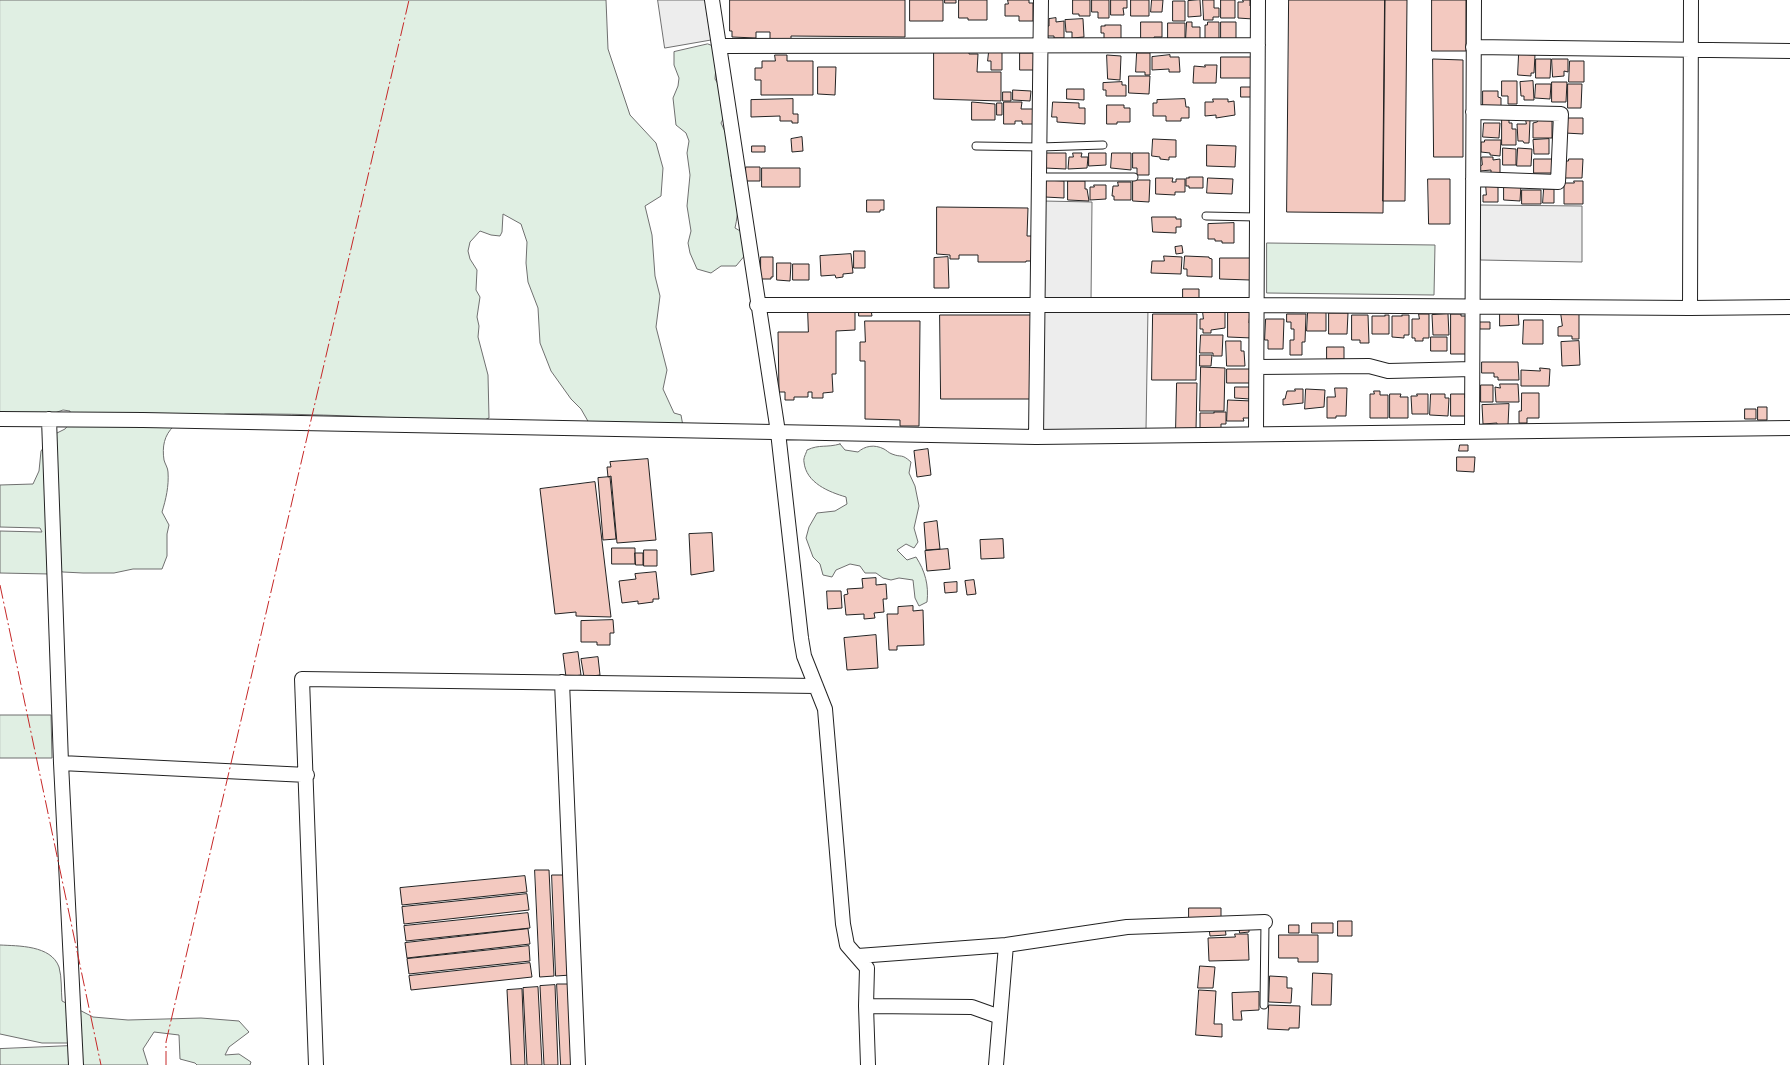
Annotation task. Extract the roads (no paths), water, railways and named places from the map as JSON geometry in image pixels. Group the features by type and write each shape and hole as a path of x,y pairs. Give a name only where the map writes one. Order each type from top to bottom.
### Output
{"street":[{"path":"712,0 778,432 801,638 804,656 825,709 843,924 847,944 867,968 866,1006 868,1065"},
{"path":"1036,437 1042,47 1041,0"},
{"path":"1256,434 1258,0"},
{"path":"1472,431 1474,0"},
{"path":"1690,308 1691,0"},
{"path":"719,46 1042,47 1258,45"},
{"path":"1473,47 1690,51 1790,51"},
{"path":"1473,112 1561,114 1558,182 1473,179"},
{"path":"758,305 1790,307"},
{"path":"1257,367 1369,366 1388,371 1472,369"},
{"path":"0,419 1036,437 1790,428"},
{"path":"50,419 61,763 76,1065"},
{"path":"316,1065 307,775 302,679 816,686"},
{"path":"562,682 578,1065"},
{"path":"61,763 307,775"},
{"path":"858,956 1006,945 1127,927 1265,922"},
{"path":"996,1065 1006,945"},
{"path":"866,1006 972,1007 1000,1017"}],"lane":[{"path":"976,146 1040,147 1103,145"},
{"path":"1040,177 1134,177"},
{"path":"1206,216 1257,217"},
{"path":"1264,1005 1265,922"}]}
